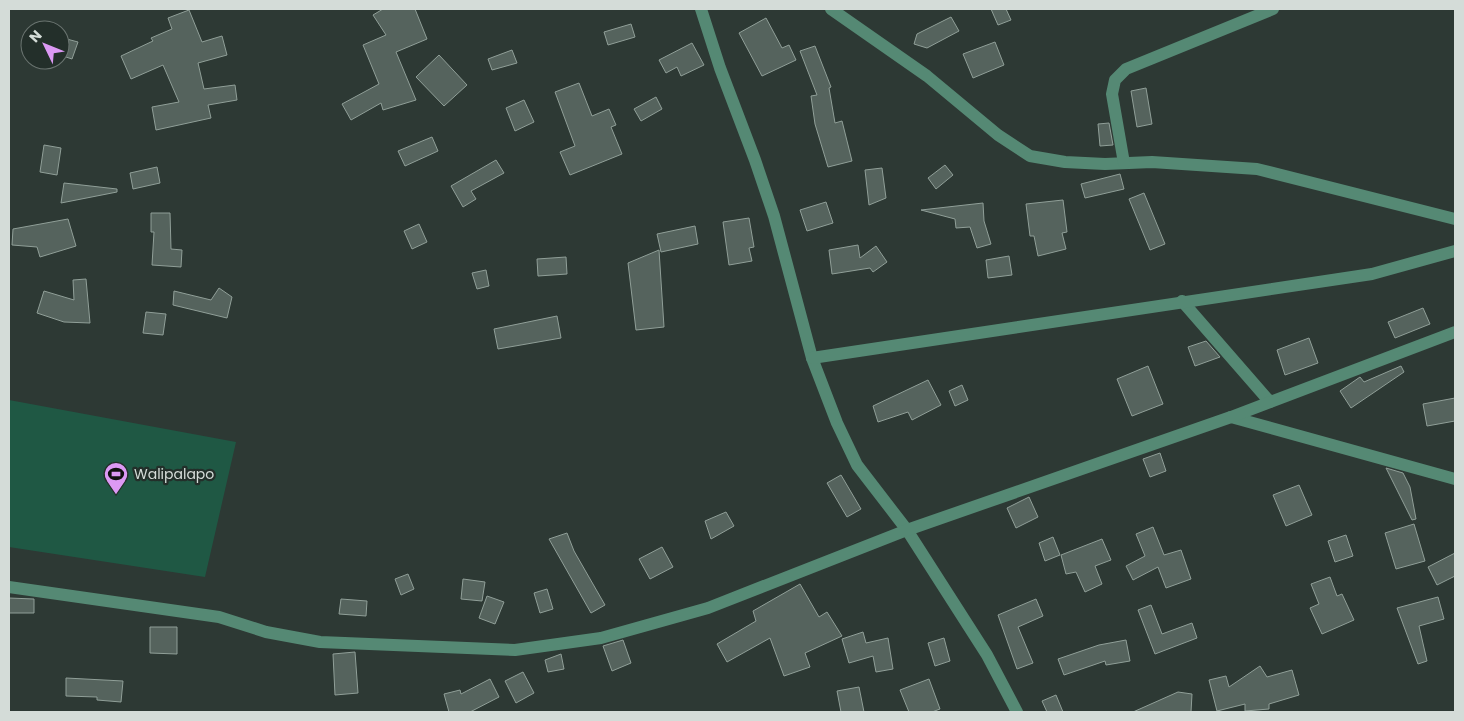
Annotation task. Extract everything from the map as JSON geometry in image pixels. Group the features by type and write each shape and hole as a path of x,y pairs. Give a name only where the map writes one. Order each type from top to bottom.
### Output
{"street":[{"path":"701,9 720,68 756,160 774,216 812,358 837,423 856,465 907,530 987,655 1017,712"},
{"path":"831,9 927,76 998,135 1030,156 1065,162 1152,162 1257,169 1455,219"},
{"path":"1124,163 1112,94 1116,80 1126,69 1273,9"},
{"path":"812,358 1182,300 1372,274 1455,251"},
{"path":"1182,300 1270,402"},
{"path":"9,587 218,617 266,632 320,642 515,650 601,638 708,608 907,530 1231,417 1455,332"},
{"path":"1231,417 1455,478"}],"green space":[{"name":"Walipalapo","path":"9,400 236,442 205,577 9,547"}],"building":[{"path":"383,9 415,9 427,39 396,52 416,100 383,110 381,103 351,120 342,104 379,84 363,45 386,35 373,15"},
{"path":"991,9 1006,9 1011,20 998,25"},
{"path":"189,10 202,42 222,36 227,55 198,63 204,89 235,85 237,100 208,105 211,118 156,130 152,107 179,102 163,65 131,79 121,56 153,41 151,38 172,29 168,18"},
{"path":"951,17 959,31 927,48 914,44 917,34"},
{"path":"766,18 782,48 789,45 796,60 762,76 739,33"},
{"path":"631,24 635,37 608,45 604,32"},
{"path":"70,40 78,42 72,59 70,58"},
{"path":"995,42 1004,65 973,78 963,54"},
{"path":"692,43 704,65 681,76 677,67 666,73 659,60"},
{"path":"815,46 831,87 829,88 835,123 842,121 852,161 828,167 815,124 811,96 817,95 800,51"},
{"path":"512,50 517,63 492,70 488,59"},
{"path":"439,55 467,85 444,106 416,77"},
{"path":"579,83 592,116 609,109 616,125 611,127 622,154 570,175 560,152 575,146 555,92"},
{"path":"1146,88 1152,124 1137,127 1131,91"},
{"path":"656,97 662,109 641,121 634,109"},
{"path":"524,100 534,122 515,131 506,108"},
{"path":"1109,123 1113,145 1100,146 1098,124"},
{"path":"432,137 438,151 405,166 398,151"},
{"path":"44,145 61,148 57,175 40,172"},
{"path":"496,160 504,173 471,191 476,199 463,207 451,186"},
{"path":"945,165 953,175 936,189 928,178"},
{"path":"157,167 160,183 133,189 130,173"},
{"path":"882,168 886,198 869,205 865,170"},
{"path":"1120,174 1124,189 1085,198 1081,184"},
{"path":"64,183 117,189 117,192 61,203"},
{"path":"1144,193 1165,244 1150,250 1129,199"},
{"path":"1063,200 1067,232 1062,233 1066,249 1038,256 1034,236 1030,236 1026,204"},
{"path":"826,202 833,223 807,231 800,210"},
{"path":"983,203 984,221 991,244 977,248 970,227 956,228 955,219 921,210"},
{"path":"151,213 170,213 171,249 182,250 181,267 152,265 154,232 151,232"},
{"path":"749,218 754,247 749,248 752,261 729,265 723,222"},
{"path":"68,219 76,246 40,257 37,247 12,245 13,229"},
{"path":"419,224 427,242 412,249 404,231"},
{"path":"695,226 698,244 661,252 657,234"},
{"path":"858,245 860,258 876,246 887,262 873,272 870,268 832,274 829,250"},
{"path":"659,250 664,327 636,330 628,263"},
{"path":"1009,256 1012,275 988,278 986,260"},
{"path":"566,257 567,274 538,276 537,259"},
{"path":"486,270 489,286 477,289 472,273"},
{"path":"86,279 90,323 64,322 37,313 44,291 74,300 73,280"},
{"path":"219,288 232,297 227,318 173,305 174,291 211,300"},
{"path":"1423,308 1430,324 1395,338 1388,322"},
{"path":"146,312 166,314 163,335 143,333"},
{"path":"557,316 561,338 498,349 494,329"},
{"path":"1309,338 1318,363 1285,375 1277,350"},
{"path":"1206,341 1220,357 1195,366 1188,347"},
{"path":"1148,366 1163,404 1132,416 1117,379"},
{"path":"1401,366 1404,372 1351,408 1340,391 1360,377 1364,382"},
{"path":"928,380 941,405 912,420 908,412 878,422 873,406"},
{"path":"962,385 968,400 955,406 949,391"},
{"path":"1455,398 1455,421 1427,426 1423,404"},
{"path":"1160,453 1166,471 1150,477 1143,459"},
{"path":"1386,468 1403,473 1410,487 1416,519 1412,520"},
{"path":"841,475 861,509 847,517 827,483"},
{"path":"1299,485 1312,515 1286,526 1273,495"},
{"path":"1029,497 1038,517 1016,528 1007,508"},
{"path":"726,512 734,526 711,539 705,521"},
{"path":"1414,524 1425,561 1396,569 1385,533"},
{"path":"1153,527 1164,555 1181,550 1191,579 1166,588 1158,567 1133,580 1126,566 1145,556 1136,534"},
{"path":"567,533 574,551 605,605 591,613 549,539"},
{"path":"1346,535 1353,556 1335,562 1328,541"},
{"path":"1053,537 1060,555 1045,561 1039,543"},
{"path":"1102,539 1111,560 1095,566 1102,584 1085,592 1076,572 1066,574 1061,555"},
{"path":"662,547 673,567 650,579 639,559"},
{"path":"1455,553 1455,576 1437,585 1428,567"},
{"path":"408,574 414,589 401,595 395,579"},
{"path":"1330,577 1337,596 1342,594 1354,620 1322,634 1310,608 1319,604 1311,584"},
{"path":"463,579 485,582 482,601 461,599"},
{"path":"800,584 819,617 827,612 842,636 805,653 810,667 784,676 770,638 727,662 717,644 756,621 753,611"},
{"path":"547,589 553,609 540,613 534,593"},
{"path":"487,596 504,602 495,624 479,618"},
{"path":"1438,597 1444,619 1419,626 1427,661 1418,664 1397,608"},
{"path":"9,598 34,599 34,613 9,613"},
{"path":"341,599 367,601 366,616 339,614"},
{"path":"1036,599 1043,616 1018,627 1033,663 1017,669 998,615"},
{"path":"1151,605 1162,634 1192,623 1197,638 1155,654 1138,610"},
{"path":"150,627 177,627 177,654 150,653"},
{"path":"863,632 866,643 888,638 893,669 876,672 873,656 849,663 842,639"},
{"path":"944,638 950,661 935,666 928,643"},
{"path":"623,640 631,663 612,671 603,646"},
{"path":"1126,640 1130,661 1106,665 1105,661 1064,675 1058,659 1099,645"},
{"path":"355,652 358,693 335,695 333,654"},
{"path":"561,654 564,669 548,672 545,660"},
{"path":"1260,666 1267,677 1292,670 1299,695 1269,704 1269,709 1245,711 1245,704 1217,711 1209,680 1226,676 1229,687"},
{"path":"523,672 534,693 516,703 505,681"},
{"path":"66,678 123,681 121,702 97,700 97,697 66,696"},
{"path":"490,679 499,697 470,712 449,712 444,694 460,690 461,694"},
{"path":"929,679 940,709 932,712 909,712 900,690"},
{"path":"859,687 864,712 841,712 837,691"},
{"path":"1178,692 1192,694 1191,712 1133,712"},
{"path":"1056,695 1063,712 1047,712 1042,701"}],"place":[{"name":"Walipalapo","path":"116,495"}]}
